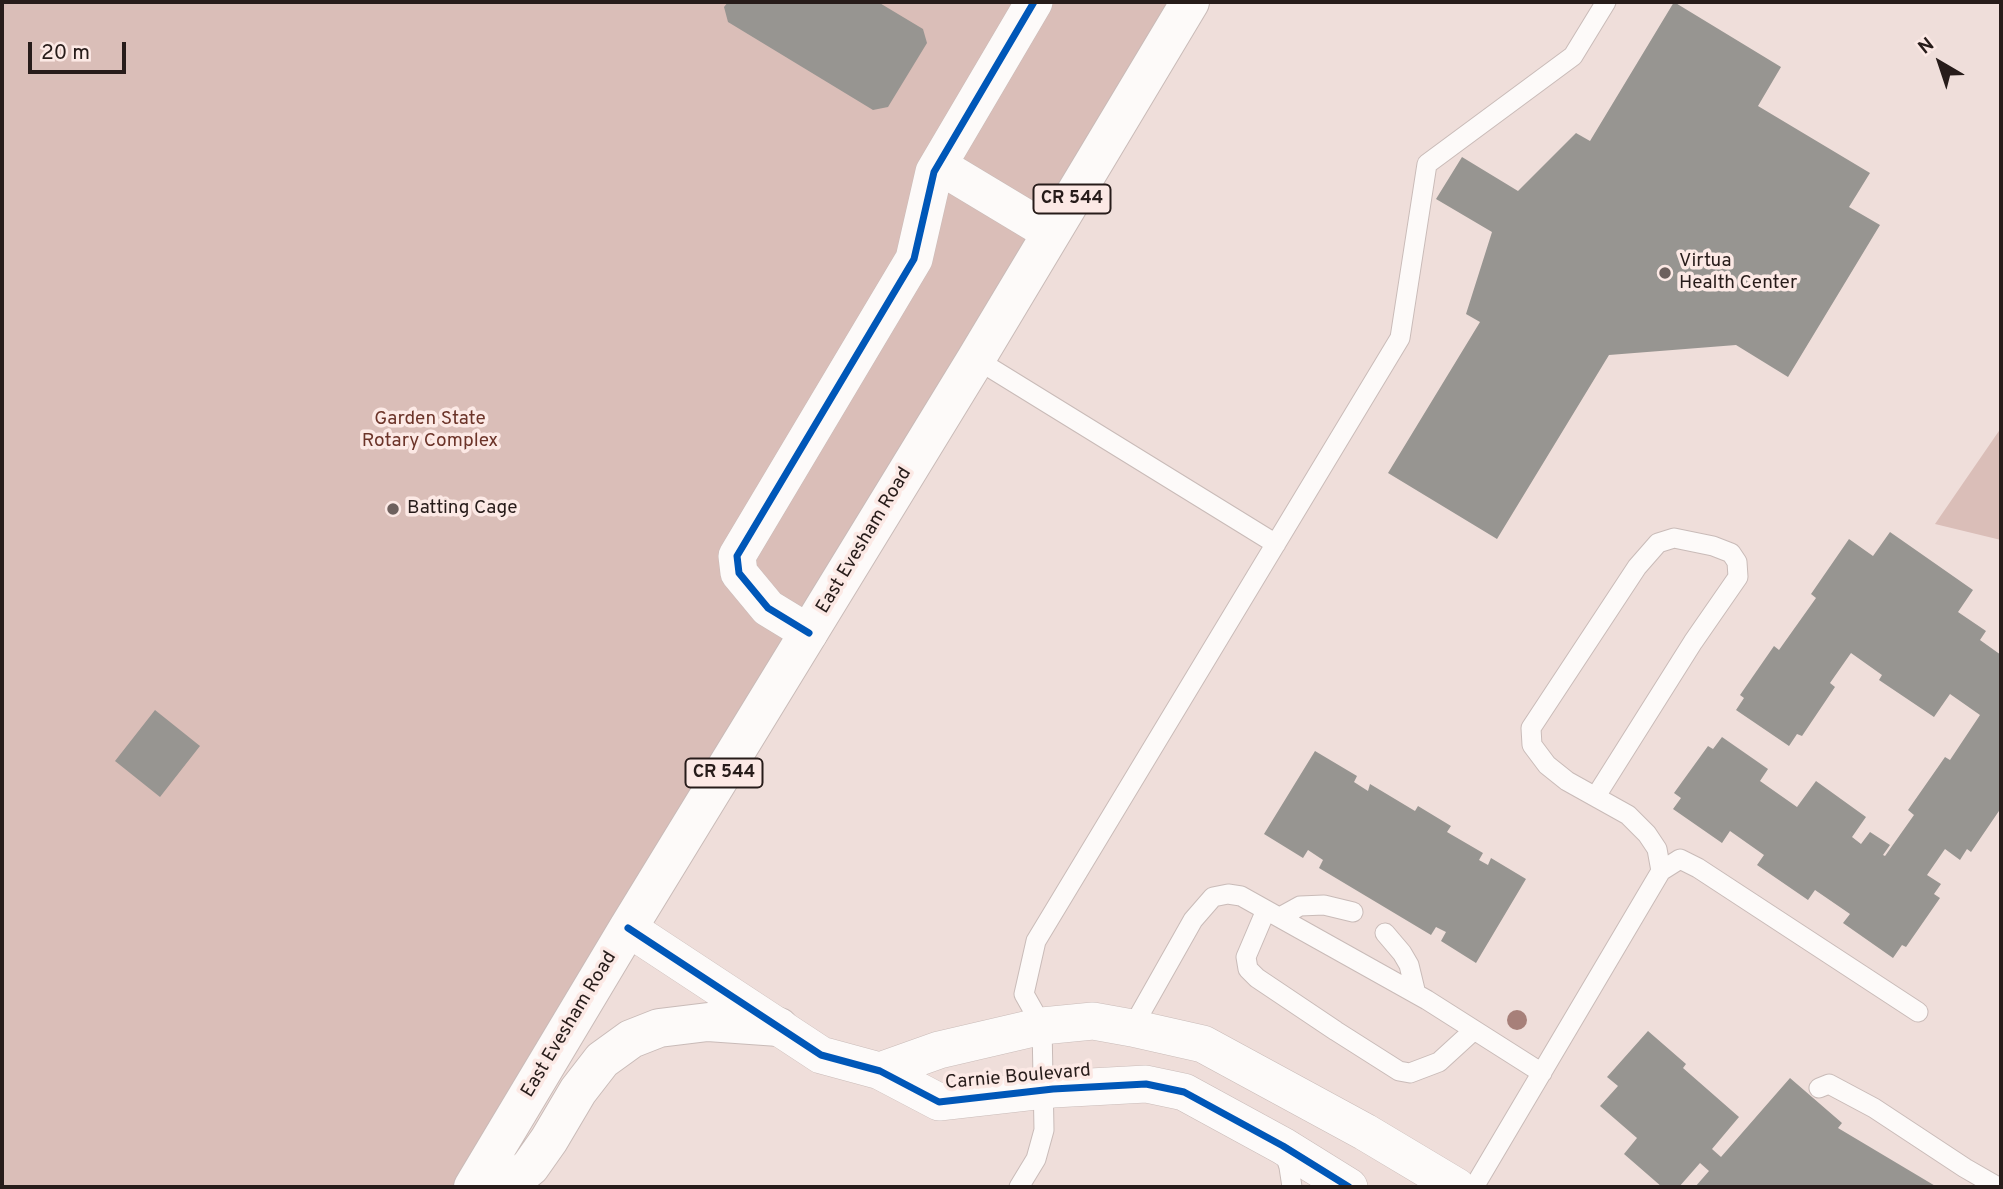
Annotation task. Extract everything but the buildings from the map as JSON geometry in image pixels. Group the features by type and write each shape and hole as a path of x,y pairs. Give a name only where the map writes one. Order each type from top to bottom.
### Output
{"main road":[{"name":"East Evesham Road","path":"473,1187 1190,2"},
{"path":"505,1187 530,1167 601,1060 631,1039 659,1028 708,1022 779,1027"}],"street":[{"path":"809,632 768,608 739,573 737,556 914,259 934,172 1034,2"},
{"path":"938,165 1051,233"},
{"name":"Carnie Boulevard","path":"628,929 821,1055 880,1071 939,1102 1043,1090 1146,1084 1184,1092 1283,1146 1349,1187"},
{"name":"Carnie Boulevard","path":"880,1071 939,1051 1042,1026 1093,1021 1132,1028 1203,1044 1365,1132 1457,1187"}],"lane":[{"path":"1019,1187 1036,1159 1044,1130 1042,1026 1024,994 1036,941 1400,338 1427,164 1573,55 1606,2"},
{"path":"976,359 1276,544"},
{"path":"1596,796 1693,642 1738,577 1737,562 1731,554 1713,546 1674,538 1658,543 1637,567 1531,728 1532,746 1547,765 1567,781 1628,815 1647,834 1657,849 1661,871"},
{"path":"1474,1187 1661,871 1680,859 1698,868 1918,1012"},
{"path":"1132,1028 1193,920 1213,897 1228,894 1241,896 1416,994 1542,1073"},
{"path":"1353,912 1324,905 1300,906 1273,914 1246,957 1248,969 1257,978 1398,1071 1410,1073 1438,1062 1474,1030"},
{"path":"1385,933 1409,965 1416,994"},
{"path":"1819,1088 1829,1084 1874,1108 1998,1187"},
{"path":"1283,1146 1292,1187"}],"green space":[{"name":"Garden State Rotary Complex","path":"2,2 1190,2 473,1187 2,1187"},
{"path":"2001,428 2001,540 1935,524"}],"cycle path":[{"path":"809,633 768,608 739,573 737,556 914,259 934,172 1034,2"},
{"path":"628,928 821,1055 880,1071 939,1102 1053,1089 1146,1084 1184,1092 1283,1146 1349,1187"}],"place":[{"name":"Virtua Health Center","path":"1665,273"},
{"name":"Batting Cage","path":"393,509"}]}
